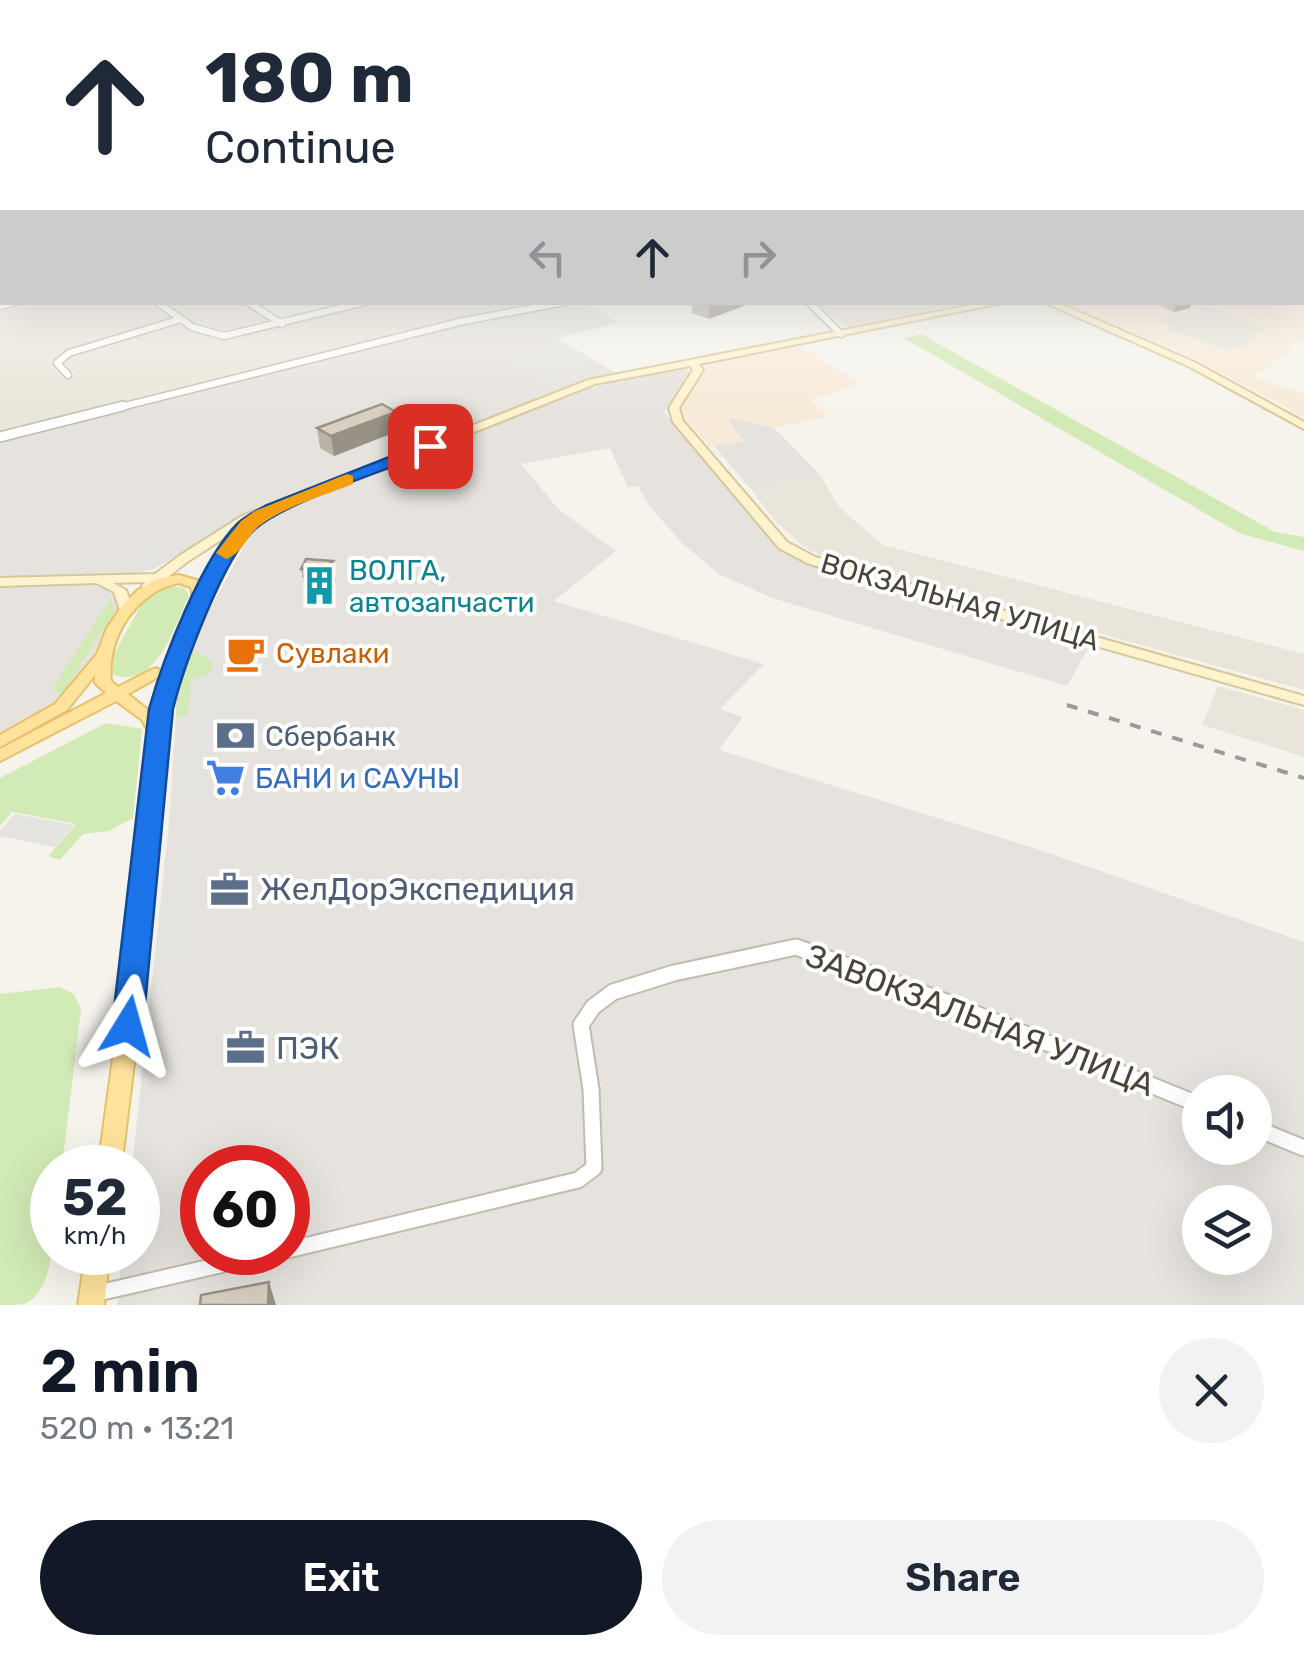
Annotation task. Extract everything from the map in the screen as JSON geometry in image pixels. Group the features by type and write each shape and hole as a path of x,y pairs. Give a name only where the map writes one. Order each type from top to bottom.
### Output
{"main road":[{"path":"0,742 61,708 103,654 127,610 153,582 232,526 592,382 988,305"},
{"path":"1053,305 1191,364 1304,426"},
{"name":"ВОКЗАЛЬНАЯ УЛИЦА","path":"693,362 698,370 674,408 678,422 768,530 795,553 840,570 1304,701"},
{"path":"112,1145 142,919 157,733 172,665 234,540 272,510"},
{"path":"120,579 160,570 183,559"},
{"path":"0,582 183,579 198,584 201,606"},
{"path":"86,580 120,590 127,610"},
{"path":"0,756 156,673 182,646"},
{"path":"103,654 100,672 104,684 142,708 157,733"},
{"path":"100,672 122,681 156,673"},
{"path":"90,710 118,704 142,708"},
{"path":"92,1300 95,1275"}],"street":[{"path":"162,305 192,327 224,336 354,305"},
{"path":"253,305 282,324"},
{"path":"0,437 69,423 459,322 548,305"},
{"path":"811,305 841,334"},
{"path":"68,375 58,363 80,349 181,318"},
{"name":"ЗАВОКЗАЛЬНАЯ УЛИЦА","path":"310,1245 578,1180 594,1168 591,1088 581,1024 593,1006 613,992 674,972 796,947 949,1003 1182,1098"},
{"path":"1272,1135 1304,1148"},
{"path":"92,1300 188,1275"}],"shaded area":[{"path":"15,305 151,305 187,329 223,338 365,305 545,305 0,435 0,309"},
{"path":"165,305 247,305 276,323 224,334 195,325"},
{"path":"566,305 588,305 619,323 556,338 617,373 562,389 242,517 154,569 123,576 0,579 0,440 468,322"},
{"path":"815,305 958,305 846,327"},
{"path":"1067,305 1200,305 1200,312 1155,319 1170,326 1166,329 1226,351 1249,345 1253,335 1267,328 1206,305 1304,305 1304,341 1288,345 1292,351 1252,377 1304,394 1304,417 1193,358"},
{"path":"1206,305 1269,328 1250,345 1226,351 1165,328 1168,326 1155,320 1200,311 1197,306"},
{"path":"550,342 571,347 592,359 582,367 587,370 549,383 491,353"},
{"path":"798,345 861,384 811,400 828,416 774,428 729,419 744,442 709,447 678,407 707,365 714,360"},
{"path":"680,367 691,372 664,412 784,550 1091,643 1067,686 772,598 719,574 682,543 647,503 638,486 628,487 610,448 521,464 559,510 616,551 554,601 764,664 720,709 743,717 719,750 1037,849 1304,942 1304,1305 117,1305 120,1275 160,1275 160,1145 134,1145 169,823 179,665 255,527 270,515 569,393"},
{"path":"728,418 774,428 821,476 747,485 714,446 743,442"},
{"path":"821,476 839,507 883,545 1304,654 1304,690 823,557 803,546 774,520 748,485"},
{"path":"203,528 207,531 178,543 181,548 156,563 130,569 120,561"},
{"path":"84,583 115,592 121,612 64,699 0,737 0,586"},
{"path":"232,675 229,727 213,730 209,802 181,806 192,680"},
{"path":"1218,686 1304,710 1304,757 1202,725"},
{"path":"15,814 74,825 55,847 0,836 0,830"},
{"path":"197,836 192,960 166,965 173,839"}],"green space":[{"path":"921,334 1275,532 1304,537 1304,551 1239,533 904,338"},
{"path":"169,586 185,588 189,596 162,653 141,673 127,677 111,674 109,663 146,596"},
{"path":"111,598 114,612 63,693 55,691 53,688"},
{"path":"196,651 212,662 212,669 191,680 188,715 176,718 178,674 187,654"},
{"path":"106,723 142,729 133,818 109,831 83,834 60,860 48,856 76,824 8,811 11,813 0,826 0,778"},
{"path":"60,987 74,994 81,1009 65,1145 30,1145 30,1275 47,1275 36,1295 24,1304 0,1305 0,994"}],"building":[{"path":"382,404 396,412 331,436 317,428"},
{"path":"306,559 333,561 315,578 304,576 309,570 301,569"},
{"path":"269,1282 268,1305 200,1305 201,1295"}],"railway":[{"path":"1067,705 1304,778"}],"slow traffic":[{"path":"226,553 248,525 262,515 347,480"}],"place":[{"name":"ВОЛГА, автозапчасти","path":"319,586"},
{"name":"Сувлаки","path":"246,653"},
{"name":"Сбербанк","path":"235,736"},
{"name":"БАНИ и САУНЫ","path":"225,778"},
{"name":"ЖелДорЭкспедиция","path":"230,889"},
{"name":"ПЭК","path":"246,1048"}],"route":[{"path":"128,1026 161,709 172,665 229,547 262,515 430,446"}]}
